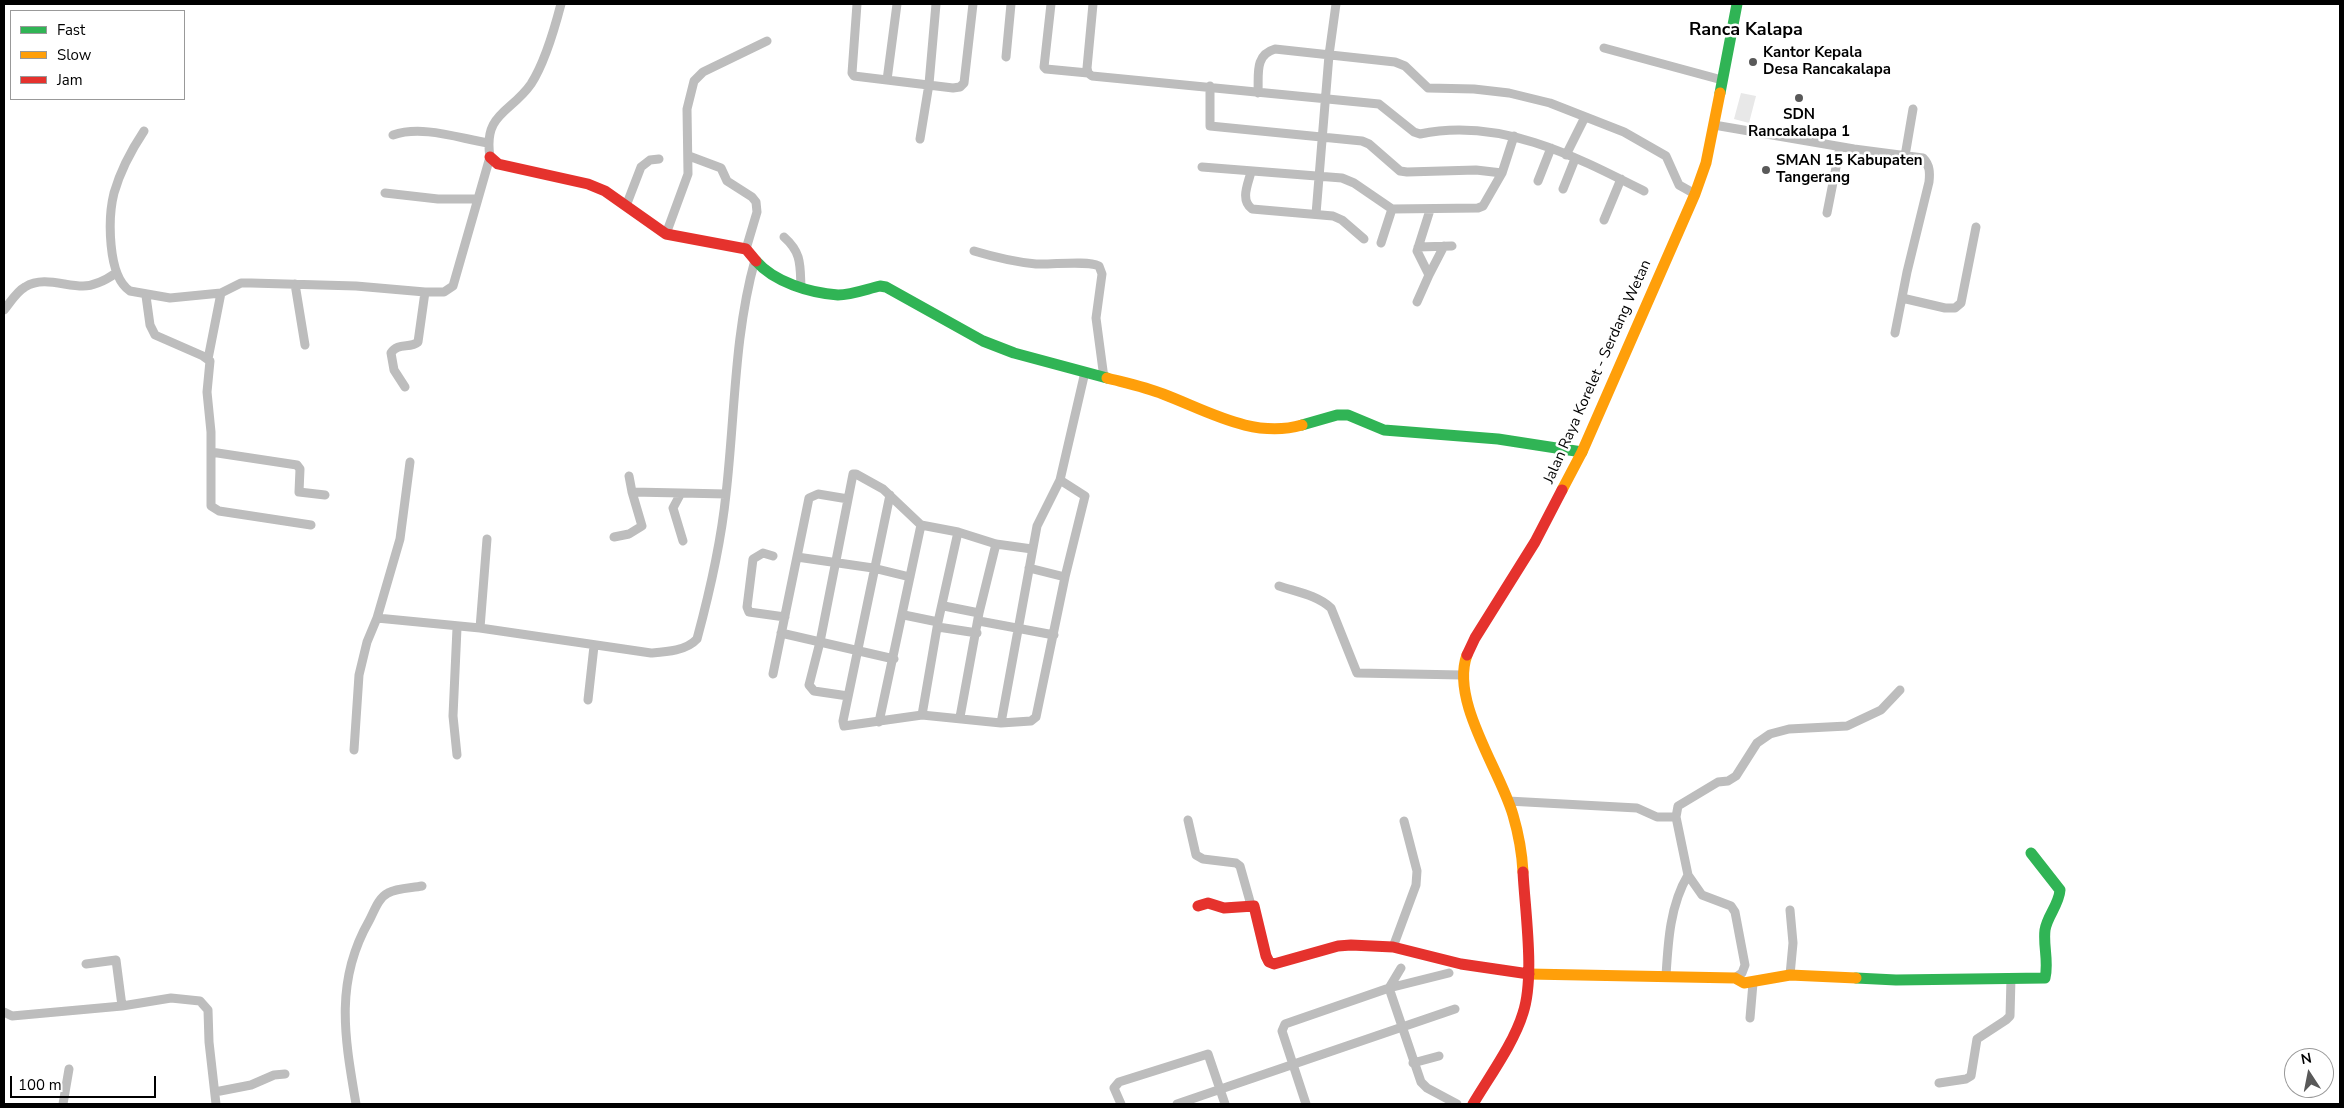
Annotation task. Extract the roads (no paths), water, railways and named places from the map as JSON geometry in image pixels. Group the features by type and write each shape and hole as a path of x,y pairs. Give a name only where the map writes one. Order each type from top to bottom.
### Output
{"street":[{"path":"144,131 115,192 112,205 112,246 116,273 124,288 146,296 170,298 221,293 241,283 356,286 444,292 453,286 490,157 488,143 498,115 530,85 561,4"},
{"path":"857,4 852,73 858,78 953,88 960,87 964,83 973,4"},
{"path":"888,80 897,4"},
{"path":"920,139 929,84 936,4"},
{"path":"1006,57 1011,4"},
{"path":"1051,4 1044,67 1046,69 1088,73 1092,76 1210,86 1379,104 1414,132 1420,134 1474,129 1514,136 1551,148 1644,191"},
{"path":"1088,73 1093,4"},
{"path":"1316,214 1328,55 1336,4"},
{"name":"Jalan Raya Korelet - Serdang Wetan","path":"1473,1104 1522,1018 1528,974 1523,864 1518,832 1508,801 1466,701 1462,675 1474,638 1535,542 1582,452 1694,194 1706,163 1737,4"},
{"path":"666,234 688,174 687,109 694,80 703,72 767,40"},
{"path":"1604,48 1722,80"},
{"path":"1258,92 1259,60 1265,53 1275,49 1395,62 1406,66 1428,88 1474,89 1509,93 1550,103 1624,132 1662,153 1670,161 1679,185 1694,194"},
{"path":"1210,86 1210,126 1362,141 1369,144 1400,171 1476,170 1502,173"},
{"path":"1905,156 1913,109"},
{"path":"1563,189 1571,157 1585,117"},
{"path":"1714,125 1923,158 1930,173 1895,333"},
{"path":"392,135 406,131 418,131 488,143"},
{"path":"1202,167 1348,179 1392,209 1473,209 1483,206 1502,173 1514,136"},
{"path":"1828,213 1840,146"},
{"path":"1538,181 1551,148"},
{"path":"689,156 721,168 727,181 752,197 756,202 757,212 746,249"},
{"path":"490,157 498,164 588,184 605,191 666,234 746,249 764,270 801,288 839,295 880,286 886,287 983,341 1014,353 1162,393 1232,423 1274,430 1292,428 1337,415 1348,415 1384,430 1498,439 1582,452"},
{"path":"626,206 641,168 650,160 659,159"},
{"path":"1251,172 1245,197 1246,202 1252,209 1316,214 1342,220 1364,239"},
{"path":"1604,220 1621,179"},
{"path":"385,194 438,199 478,200"},
{"path":"1381,243 1392,209"},
{"path":"1429,276 1418,254 1418,247 1430,210"},
{"path":"1902,298 1945,308 1955,308 1961,303 1976,227"},
{"path":"784,236 796,249 799,257 801,288"},
{"path":"1417,302 1429,276 1448,246 1418,247"},
{"path":"974,251 1019,262 1060,265 1085,263 1099,266 1102,274 1096,318 1104,378"},
{"path":"377,618 458,628 480,628 651,653 666,652 693,643 703,615 718,550 726,494 745,296 755,260"},
{"path":"4,310 20,291 31,285 47,282 87,286 104,281 116,273"},
{"path":"295,284 305,345"},
{"path":"405,387 394,370 392,352 397,347 414,345 418,342 425,292"},
{"path":"221,293 208,359 210,364 207,392 211,432 209,503 213,509 311,525"},
{"path":"146,296 150,325 155,335 208,359"},
{"path":"1001,723 1032,550 1041,517 1061,477 1081,384 1086,372"},
{"path":"211,452 297,465 300,469 299,492 325,495"},
{"path":"354,750 359,675 366,642 377,618 400,538 410,462"},
{"path":"848,696 814,691 809,687 820,642 852,477 856,474 890,495 921,525 958,532 996,544 1032,550"},
{"path":"614,537 629,534 642,526 629,476"},
{"path":"890,495 873,568 859,651 843,721 844,726 922,715 960,717 1001,723 1035,720 1065,577 1085,496 1061,477"},
{"path":"632,492 726,494"},
{"path":"681,493 673,508 683,541"},
{"path":"773,674 809,498 818,494 848,499"},
{"path":"880,722 904,615 921,525"},
{"path":"922,715 938,624 944,606 958,532"},
{"path":"480,628 487,539"},
{"path":"960,717 979,617 996,544"},
{"path":"773,556 763,553 752,559 747,607 749,612 785,616"},
{"path":"797,557 873,568 910,577"},
{"path":"1030,568 1065,577"},
{"path":"1279,586 1324,601 1331,608 1356,673 1462,675"},
{"path":"944,606 1018,628 1054,635"},
{"path":"904,615 977,633"},
{"path":"457,755 453,716 458,628"},
{"path":"781,633 894,658"},
{"path":"588,700 594,646"},
{"path":"1735,978 1742,973 1745,965 1735,912 1731,906 1702,896 1688,875 1676,817 1678,806 1683,801 1718,782 1728,781 1736,776 1763,738 1789,729 1848,726 1881,710 1900,690"},
{"path":"1508,801 1637,808 1657,817 1676,817"},
{"path":"1188,820 1196,855 1203,859 1236,863 1240,866 1251,904 1257,911 1266,956 1273,964 1344,945 1393,947 1461,964 1528,974 1735,978 1753,983 1790,975 1896,980 2045,978 2045,929 2060,898 2060,890 2031,852"},
{"path":"1393,947 1416,885 1417,871 1404,821"},
{"path":"1666,976 1668,933 1681,885 1688,875"},
{"path":"356,1104 344,1022 346,981 363,931 381,898 393,891 422,886"},
{"path":"1198,906 1208,903 1224,908 1251,904"},
{"path":"1790,910 1793,943 1790,975"},
{"path":"86,964 112,959 116,960 122,1006"},
{"path":"1401,968 1389,988 1413,1063 1423,1084 1456,1104"},
{"path":"1306,1104 1282,1030 1285,1024 1389,988 1449,973"},
{"path":"1939,1083 1966,1079 1971,1076 1977,1039 2010,1016 2011,978"},
{"path":"1750,1018 1753,983"},
{"path":"4,1012 12,1016 122,1006 171,998 200,1001 205,1004 208,1010 208,1042 216,1104"},
{"path":"1177,1104 1455,1009"},
{"path":"1120,1104 1114,1088 1119,1082 1206,1054 1210,1054 1225,1104"},
{"path":"1413,1063 1439,1056"},
{"path":"63,1104 68,1070"},
{"path":"214,1092 251,1085 274,1075 285,1074"}],"place":[{"name":"Kantor Kepala Desa Rancakalapa","path":"1753,62"},
{"name":"SDN Rancakalapa 1","path":"1799,98"},
{"name":"SMAN 15 Kabupaten Tangerang","path":"1766,170"}],"district":[{"name":"Ranca Kalapa","path":"1746,31"}]}
